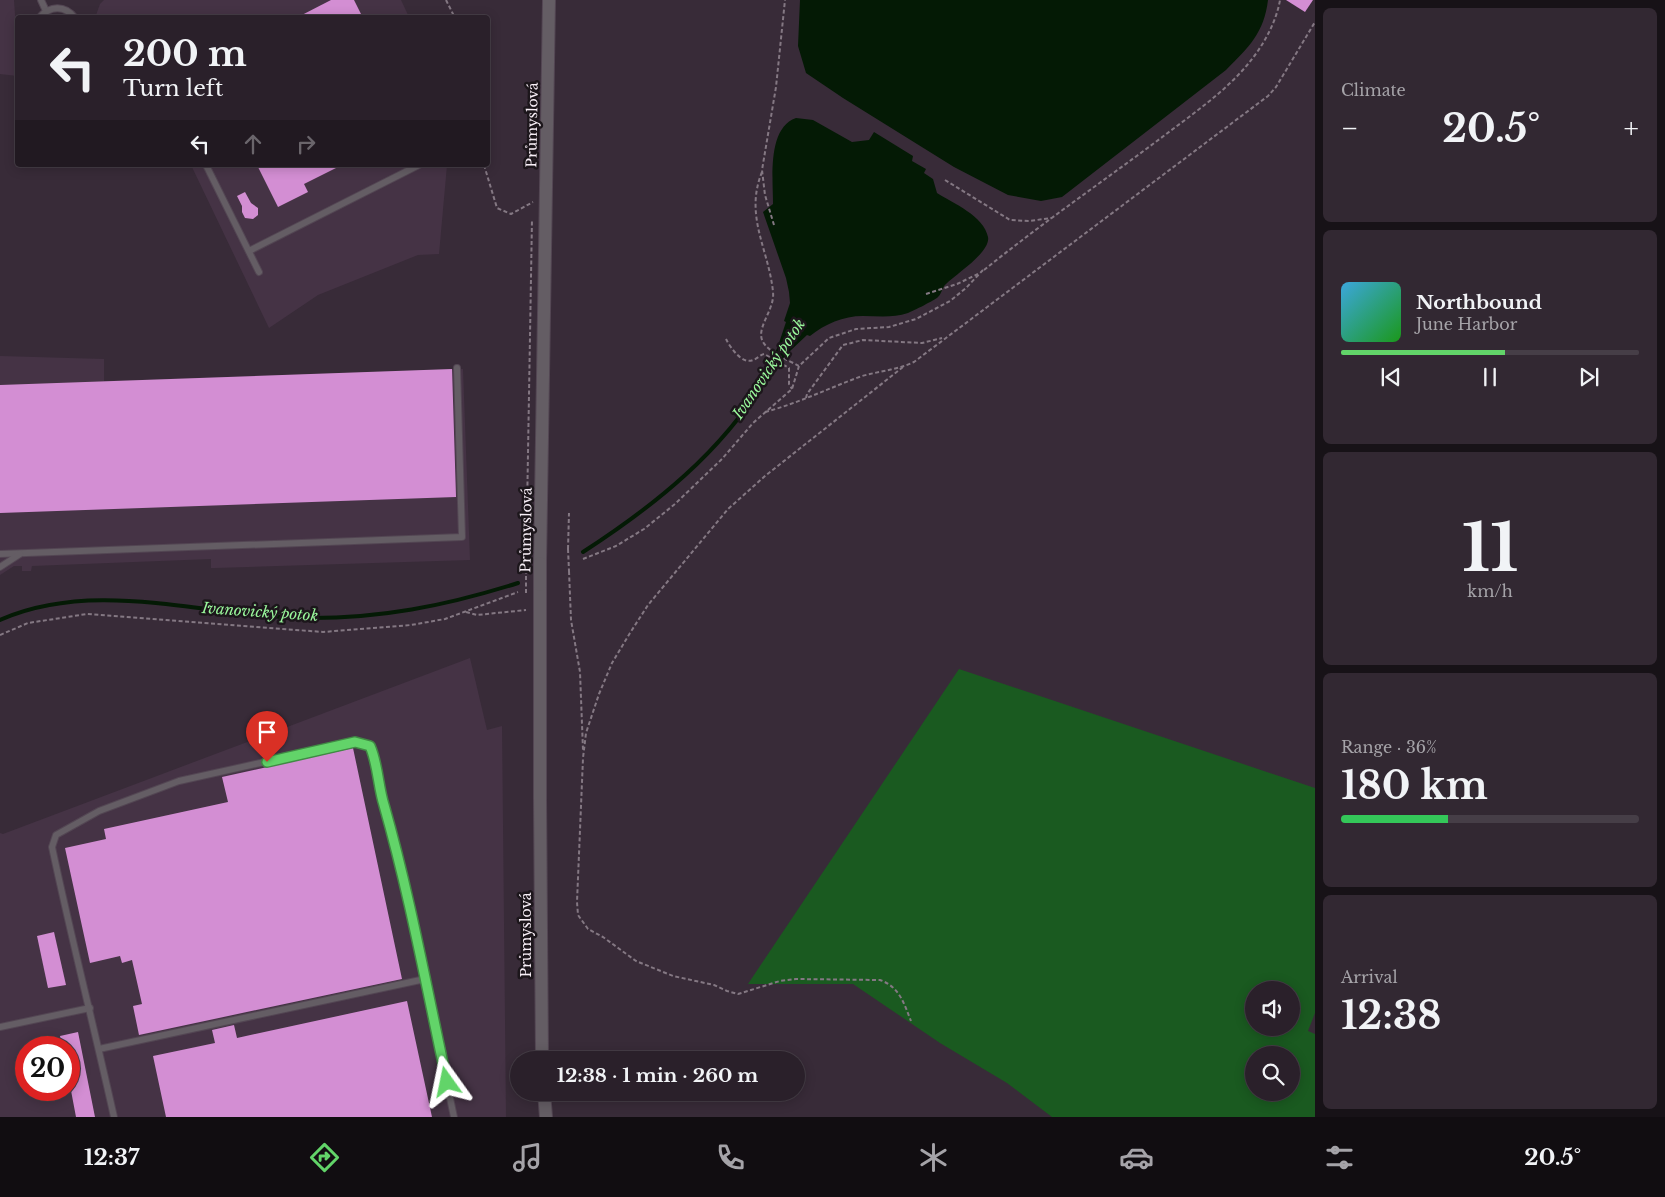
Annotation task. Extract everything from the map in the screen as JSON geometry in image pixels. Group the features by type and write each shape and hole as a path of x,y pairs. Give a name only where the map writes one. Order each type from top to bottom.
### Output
{"street":[{"name":"Průmyslová","path":"542,1051 540,562 549,0"},
{"path":"545,1101 546,1117"}],"lane":[{"path":"41,0 46,11"},
{"path":"42,15 56,7 63,8 72,15"},
{"path":"207,167 258,272"},
{"path":"249,251 417,167"},
{"path":"0,554 462,537 457,368"},
{"path":"0,567 21,553"},
{"path":"114,1117 90,1008 78,970 52,847 56,835 99,810 179,781 355,742 370,746 373,752 379,790 398,856 454,1117"},
{"path":"99,1049 424,978"},
{"path":"0,1027 90,1008"}],"path":[{"path":"446,0 454,15"},
{"path":"785,0 776,87 755,210 773,298 770,313 762,328 761,336 767,347 772,351 799,366"},
{"path":"582,559 616,546 644,529 676,504 722,460 753,422 792,389 799,366 824,342 837,334 856,329 904,324 931,312 966,288 983,270 1022,238 1054,217 1199,109 1249,63 1266,38 1277,14 1280,0"},
{"path":"583,758 591,715 612,663 630,633 660,591 728,509 765,476 903,367 929,351 1268,96 1276,87 1315,22"},
{"path":"485,167 497,208 511,214 537,199"},
{"path":"762,170 765,195 774,225"},
{"path":"945,180 1010,220 1029,221 1054,217"},
{"path":"926,294 957,284 983,270"},
{"path":"806,398 843,345 863,340 922,343 944,338"},
{"path":"726,339 734,352 749,360 752,361 764,354 770,355 785,364 789,368 789,384 792,389"},
{"path":"765,412 792,405 868,374 903,367"},
{"path":"569,513 570,620 580,672 583,758 578,915 588,929 603,937 636,961 652,968 738,994 780,981 796,979 880,980 889,983 903,999 911,1021"},
{"path":"526,570 526,592"},
{"path":"0,635 28,623 87,614 323,632 411,625 445,619 518,592"},
{"path":"466,612 477,614 526,610"}],"shaded area":[{"path":"0,0 14,0 15,76 0,74"},
{"path":"104,0 401,0 408,15 96,15 100,4"},
{"path":"192,167 447,167 439,254 418,255 318,295 269,328"},
{"path":"0,356 104,359 104,381 463,369 470,560 211,568 211,559 32,566 31,571 22,571 22,566 14,566 0,575"},
{"path":"470,658 487,730 502,726 506,1117 0,1117 0,833 3,834"}],"green space":[{"path":"959,669 1315,788 1315,1013 1308,1031 1315,1034 1315,1117 1052,1117 1007,1083 940,1043 853,984 748,984"}],"water":[{"path":"800,0 1268,0 1259,31 1242,54 1226,70 1062,197 1041,201 1008,195 954,167 806,73 798,46"},
{"path":"796,118 813,120 852,142 869,140 874,132 913,156 912,161 926,169 924,173 933,179 937,193 974,216 985,229 988,237 987,243 979,256 945,285 936,298 902,315 856,316 828,324 810,336 807,335 789,352 766,382 763,380 778,346 790,303 786,278 763,212 773,204 773,168 776,143 780,132"}],"building":[{"path":"331,0 354,0 362,15 302,15"},
{"path":"1286,0 1313,0 1305,12"},
{"path":"258,167 338,167 304,184 308,192 278,207"},
{"path":"245,192 251,203 258,208 258,215 253,219 245,218 237,196"},
{"path":"452,369 456,497 0,513 0,385"},
{"path":"353,748 402,979 139,1035 133,1006 142,1004 132,960 122,963 120,956 90,963 65,848 106,839 104,829 228,802 222,777"},
{"path":"54,932 66,985 48,988 37,936"},
{"path":"407,1001 432,1117 166,1117 153,1056 215,1043 212,1030 234,1025 237,1038"},
{"path":"78,1032 79,1036 60,1036"},
{"path":"80,1042 95,1117 76,1117 73,1101 80,1101"}],"waterway":[{"name":"Ivanovický potok","path":"583,552 635,516 685,476 729,430 766,378"},
{"name":"Ivanovický potok","path":"0,620 36,608 74,602 112,600 150,602 265,616 331,618 412,610 518,583"}],"route":[{"path":"267,762 355,742 370,746 373,752 379,790 398,856 447,1082"}]}
